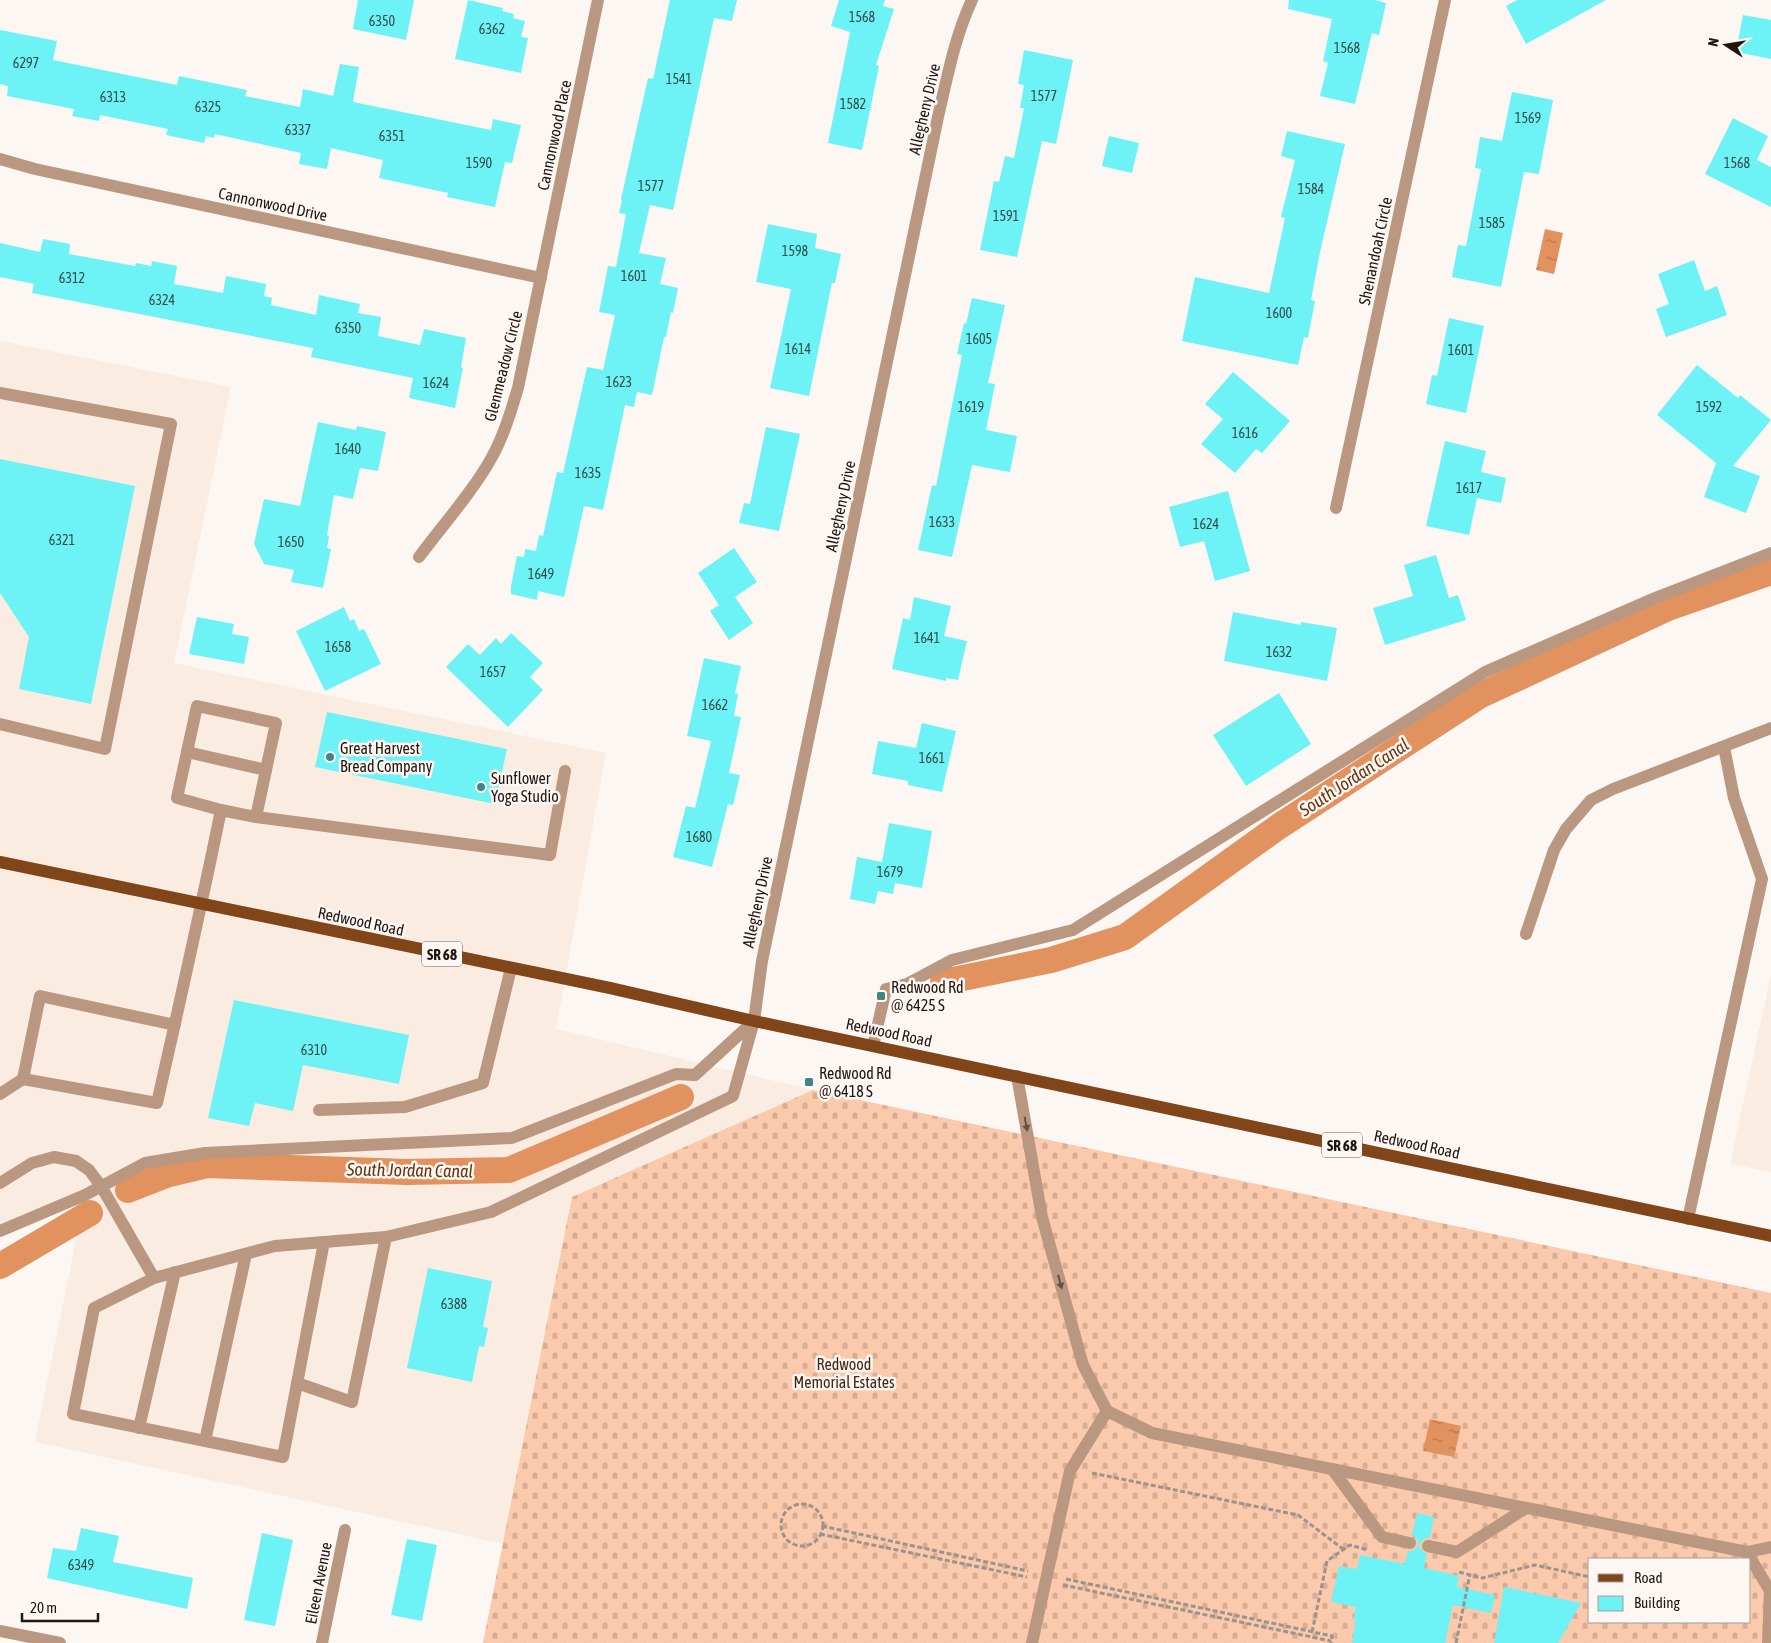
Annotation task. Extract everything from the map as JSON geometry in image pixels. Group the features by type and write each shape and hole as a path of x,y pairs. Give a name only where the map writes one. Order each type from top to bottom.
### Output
{"main road":[{"name":"Redwood Road","path":"0,862 610,988 754,1021 1771,1236"}],"street":[{"name":"Cannonwood Place","path":"541,278 598,0"},
{"name":"Allegheny Drive","path":"139,1428 73,1414 94,1308 154,1278 274,1246 386,1237 491,1212 733,1096 754,1021 762,961 936,126 951,63 972,0"},
{"name":"Shenandoah Circle","path":"1336,508 1445,0"},
{"name":"Cannonwood Drive","path":"0,159 35,169 541,278"},
{"name":"Glenmeadow Circle","path":"418,556 479,478 492,458 502,436 518,388 541,278"},
{"path":"0,393 171,424 105,748 0,724"},
{"path":"873,1046 886,988 907,984 952,960 1073,930 1485,672 1654,598 1771,553"},
{"path":"256,817 276,724 197,706 177,798 256,817 550,855 565,771"},
{"path":"1526,934 1554,850 1566,829 1591,800 1613,789 1771,728"},
{"path":"1688,1219 1762,879 1734,798 1724,746"},
{"path":"187,752 266,770"},
{"path":"0,1094 23,1079 157,1103 221,810"},
{"path":"319,1110 405,1107 483,1083 511,968"},
{"path":"23,1079 40,996 175,1025"},
{"path":"0,1231 85,1195 144,1163 205,1153 512,1138 676,1074 695,1075 754,1021"},
{"path":"1017,1076 1042,1217 1083,1365 1107,1411 1152,1433 1747,1552 1771,1546"},
{"path":"0,1183 32,1163 54,1157 76,1161 90,1170 101,1186 154,1278"},
{"path":"297,1383 352,1402 386,1237"},
{"path":"175,1272 139,1428 283,1457 324,1242"},
{"path":"205,1441 246,1254"},
{"path":"1032,1643 1071,1469 1107,1411"},
{"path":"1332,1469 1382,1537 1410,1543"},
{"path":"1428,1546 1457,1552 1526,1508"},
{"name":"Eileen Avenue","path":"322,1643 345,1530"},
{"path":"1747,1552 1751,1558"},
{"path":"1751,1559 1770,1591 1768,1643"},
{"path":"0,1631 60,1643"}],"path":[{"path":"1071,1469 1298,1515 1343,1548"},
{"path":"803,1504 817,1511 822,1521 822,1526 820,1534 813,1542 807,1545 794,1544 784,1536 781,1524 784,1513 793,1506 803,1504"},
{"path":"820,1534 1046,1578 1332,1636 1331,1642 1046,1578 822,1526"},
{"path":"1312,1632 1327,1561 1343,1548 1350,1545 1368,1550"},
{"path":"1452,1570 1482,1578 1535,1565 1588,1577"},
{"path":"1456,1643 1470,1574"}],"shaded area":[{"path":"0,341 231,387 174,663 606,753 556,1029 813,1090 572,1198 504,1544 35,1442 85,1195 0,1231"},
{"path":"1771,974 1771,1172 1730,1164"}],"green space":[{"name":"Redwood Memorial Estates","path":"813,1090 1771,1293 1771,1643 483,1643 572,1197"}],"water":[{"path":"1545,229 1563,233 1554,274 1536,270"},
{"path":"1430,1419 1461,1426 1454,1457 1423,1451"}],"building":[{"path":"358,0 414,0 406,40 353,29"},
{"path":"468,0 503,8 502,11 514,14 513,18 525,21 521,37 528,38 521,73 455,59"},
{"path":"670,0 737,0 732,21 714,18 673,210 650,205 639,253 666,258 660,284 678,288 673,313 671,312 666,337 664,337 652,395 637,392 634,407 625,405 603,510 584,506 564,597 538,591 537,600 511,594 517,556 524,557 525,549 536,551 539,535 543,536 557,472 563,473 587,367 603,370 615,315 599,312 608,266 616,267 626,214 619,213 621,199 648,78 653,79"},
{"path":"839,0 885,0 883,6 894,9 876,65 879,66 862,150 828,143 850,32 831,26"},
{"path":"1289,0 1375,0 1386,3 1379,35 1372,33 1355,104 1320,96 1328,63 1323,61 1332,19 1288,9"},
{"path":"1517,0 1606,0 1526,44 1506,6"},
{"path":"1743,15 1771,20 1771,59 1736,52"},
{"path":"0,30 57,41 53,60 177,85 179,76 247,90 245,96 300,107 303,89 333,96 340,64 359,67 353,102 491,130 493,119 521,125 512,163 505,162 495,207 447,197 448,193 379,178 383,160 331,148 327,169 299,164 301,153 215,134 214,138 206,136 204,143 166,135 168,129 100,115 99,121 72,116 74,109 7,96 8,86 0,84"},
{"path":"1024,50 1073,60 1056,144 1042,141 1017,257 980,250 994,181 999,182 1005,156 1014,158 1024,108 1020,108 1024,85 1018,84"},
{"path":"1512,92 1553,100 1539,174 1524,172 1501,287 1452,277 1458,245 1466,246 1481,169 1475,168 1480,137 1502,141"},
{"path":"1733,118 1768,136 1757,160 1771,167 1771,207 1705,174"},
{"path":"1287,131 1345,144 1320,252 1311,300 1315,301 1308,338 1304,337 1298,365 1182,341 1195,277 1269,293 1285,218 1281,217 1295,160 1281,156"},
{"path":"1109,136 1139,143 1132,173 1102,166"},
{"path":"768,224 817,234 815,248 841,254 835,283 832,283 809,396 770,388 791,289 756,282"},
{"path":"43,239 70,244 69,254 135,266 136,263 151,266 152,261 177,266 174,284 223,293 226,276 266,284 264,296 272,298 271,305 316,315 319,295 360,304 358,313 381,317 378,336 420,345 424,329 466,338 461,367 463,368 455,408 409,398 413,378 311,357 313,348 32,293 34,284 0,277 0,243 40,252"},
{"path":"1694,260 1705,291 1717,286 1727,315 1666,337 1656,309 1669,304 1658,274"},
{"path":"972,298 1005,305 988,383 995,384 986,430 1017,436 1010,472 972,465 952,557 918,550 932,485 936,486 962,355 957,354"},
{"path":"1449,318 1484,326 1466,413 1426,404 1432,375 1437,376"},
{"path":"1697,365 1738,398 1740,395 1771,420 1733,466 1760,476 1746,513 1704,497 1716,463 1657,415"},
{"path":"1233,372 1290,421 1262,453 1256,449 1235,473 1201,444 1223,419 1205,404"},
{"path":"318,422 356,430 357,426 386,432 378,471 360,468 353,499 334,495 327,535 329,536 327,548 331,549 323,588 291,582 294,570 264,564 254,544 264,499 300,506"},
{"path":"766,427 800,434 779,531 739,523 744,503 750,504"},
{"path":"1445,441 1486,451 1481,472 1506,478 1501,503 1477,498 1469,535 1426,526"},
{"path":"0,459 135,486 91,704 19,689 29,637 0,593"},
{"path":"1228,491 1250,571 1215,581 1204,541 1180,547 1169,507"},
{"path":"734,548 757,582 735,597 753,623 729,640 710,611 719,605 698,573"},
{"path":"1436,555 1449,598 1458,595 1466,620 1385,645 1373,608 1413,596 1404,565"},
{"path":"914,597 951,606 944,636 967,641 958,680 946,678 946,681 892,669 903,618 910,620"},
{"path":"344,607 350,621 354,619 359,631 364,629 381,664 325,691 296,631"},
{"path":"1233,612 1301,625 1301,622 1337,628 1327,681 1224,661"},
{"path":"197,617 234,624 232,634 249,637 244,664 189,654"},
{"path":"511,633 543,663 530,677 543,690 508,727 446,667 468,644 480,655 496,638 501,644"},
{"path":"704,658 741,666 735,693 738,694 734,716 741,717 729,773 740,775 733,805 728,804 712,867 673,857 686,806 695,808 711,741 687,736"},
{"path":"1279,693 1311,744 1246,786 1213,735"},
{"path":"327,712 507,749 495,804 315,767"},
{"path":"922,723 956,731 942,792 908,785 908,781 872,774 878,741 916,748"},
{"path":"889,823 932,831 922,888 895,883 893,894 878,891 875,904 850,899 857,857 882,862"},
{"path":"234,1000 409,1035 399,1084 303,1065 293,1111 255,1103 249,1126 208,1118"},
{"path":"428,1268 492,1281 483,1327 488,1328 484,1347 479,1346 472,1382 407,1368"},
{"path":"1417,1513 1434,1517 1430,1538 1425,1538 1420,1544 1420,1549 1427,1554 1424,1568 1459,1576 1457,1587 1495,1595 1491,1613 1453,1605 1445,1643 1352,1643 1356,1620 1353,1620 1356,1607 1331,1602 1339,1566 1357,1569 1360,1555 1405,1564 1408,1551 1413,1551 1418,1545 1418,1540 1412,1535"},
{"path":"81,1528 119,1536 113,1562 193,1578 187,1609 47,1578 53,1548 76,1551"},
{"path":"262,1533 293,1540 275,1626 244,1620"},
{"path":"407,1539 437,1545 422,1621 391,1615"},
{"path":"1504,1587 1581,1603 1558,1643 1494,1643"}],"waterway":[{"name":"South Jordan Canal","path":"943,982 1051,960 1125,937 1278,827 1479,696 1668,608 1771,572"},
{"name":"South Jordan Canal","path":"128,1190 169,1174 207,1165 407,1172 509,1170 681,1097"},
{"name":"South Jordan Canal","path":"0,1266 90,1213"}],"place":[{"name":"Great Harvest Bread Company","path":"330,757"},
{"name":"Sunflower Yoga Studio","path":"481,787"},
{"name":"Redwood Rd @ 6425 S","path":"881,996"},
{"name":"Redwood Rd @ 6418 S","path":"809,1082"}]}
